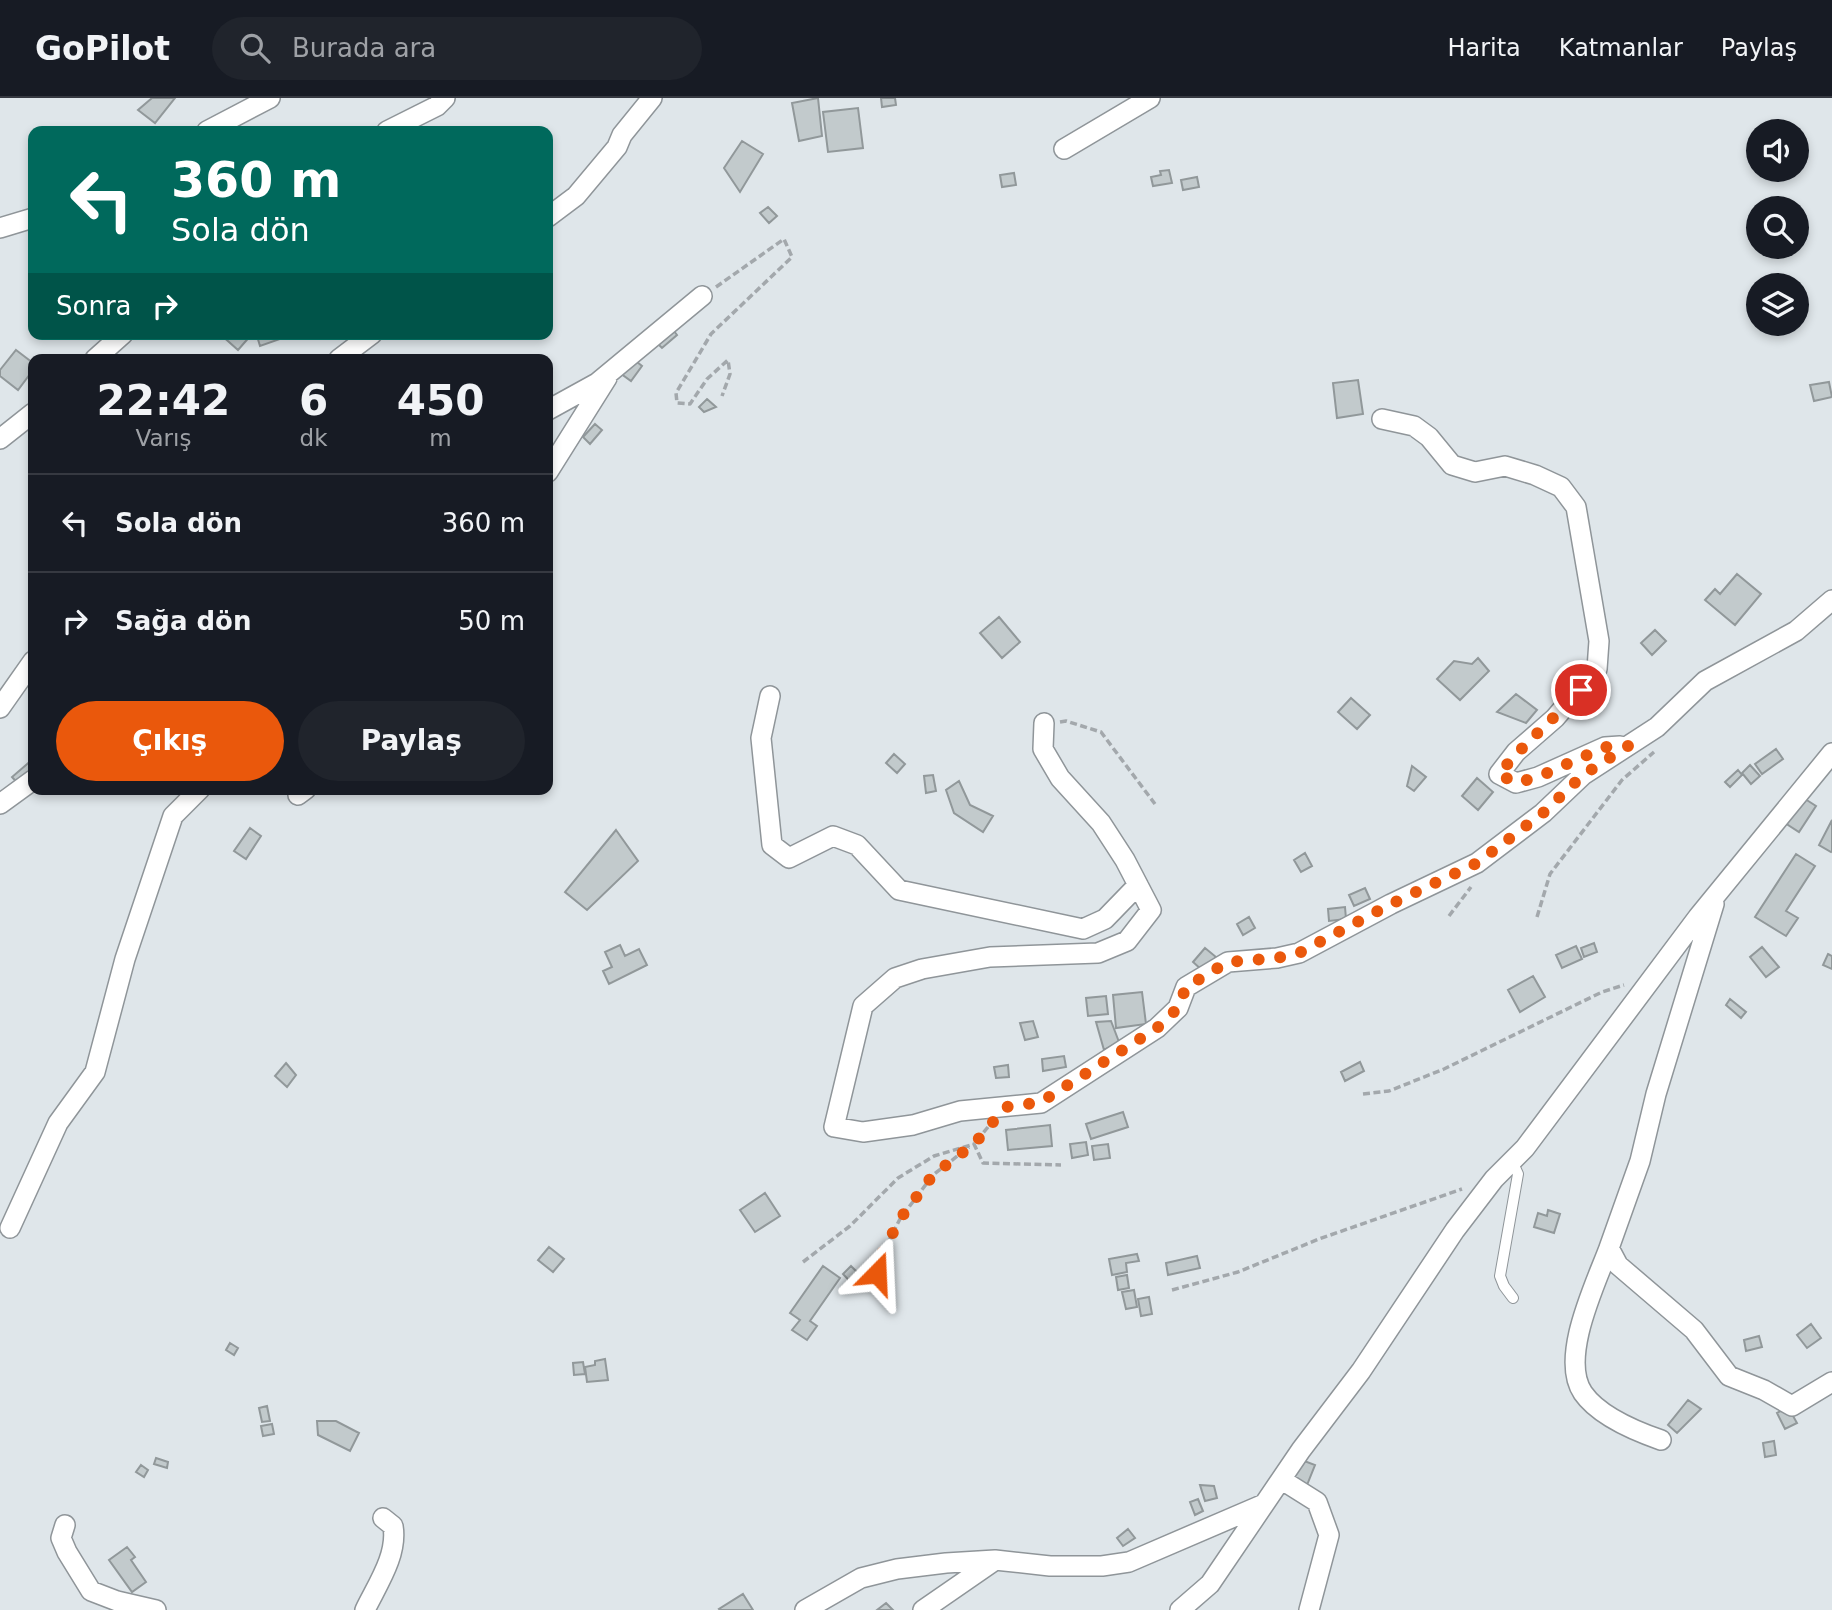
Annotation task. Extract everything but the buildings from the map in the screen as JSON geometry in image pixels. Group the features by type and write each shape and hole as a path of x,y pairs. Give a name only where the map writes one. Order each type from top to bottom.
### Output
{"street":[{"path":"217,126 270,98"},
{"path":"397,126 437,106 445,98"},
{"path":"553,213 576,196 617,147 622,135 652,98"},
{"path":"1064,149 1150,98"},
{"path":"0,228 28,220"},
{"path":"553,407 597,383 702,296"},
{"path":"101,354 116,340"},
{"path":"346,354 364,340"},
{"path":"553,464 611,370"},
{"path":"0,439 28,417"},
{"path":"1382,419 1414,426 1429,437 1452,465 1475,472 1505,466 1535,475 1561,487 1576,507 1598,641 1597,669 1555,718 1516,752 1499,774 1516,783 1538,777 1605,747 1628,746"},
{"path":"1044,723 1043,749 1060,778 1101,823 1151,910 1126,941 1098,953 990,957 922,969 895,978 863,1006 834,1127 863,1132 913,1125 960,1111 1041,1102 1157,1028 1178,1008 1186,987 1228,962 1277,958 1299,953 1391,904 1477,863 1543,813 1583,775 1657,727 1706,681 1796,631 1832,600"},
{"path":"0,708 28,668"},
{"path":"770,696 761,738 772,845 789,858 833,836 857,845 900,890 1083,929 1105,919 1138,885"},
{"path":"1180,1610 1210,1584 1361,1371 1455,1230 1494,1179 1525,1147 1717,893 1832,753"},
{"path":"0,804 28,784"},
{"path":"10,1228 58,1124 94,1072 125,959 173,816 194,795"},
{"path":"1661,1440 1623,1423 1600,1409 1582,1392 1575,1369 1576,1347 1582,1323 1640,1161 1656,1094 1717,893"},
{"path":"1609,1248 1618,1265 1694,1330 1728,1376 1764,1390 1792,1406 1832,1382"},
{"path":"1282,1480 1317,1502 1329,1535 1309,1610"},
{"path":"805,1610 861,1578 897,1569 995,1560 1050,1566 1102,1566 1129,1562 1265,1504"},
{"path":"365,1610 384,1573 393,1545 393,1527 383,1518"},
{"path":"65,1525 61,1538 80,1576 91,1591 117,1601 156,1610"},
{"path":"923,1610 995,1560"}],"lane":[{"path":"1512,1161 1518,1174 1500,1276 1513,1298"}],"path":[{"path":"702,296 784,239 792,257 711,334 676,394 677,402 690,404 707,379 728,360 730,374 722,396"},
{"path":"1044,723 1066,721 1101,732 1154,804"},
{"path":"1537,917 1550,874 1622,780 1656,750"},
{"path":"1363,1094 1390,1091 1444,1069 1602,992 1653,976"},
{"path":"871,1292 882,1254 900,1219 933,1175 974,1144 1006,1107"},
{"path":"974,1144 983,1163 1061,1165"},
{"path":"803,1262 850,1226 898,1178 934,1156 974,1144"},
{"path":"1172,1290 1238,1272 1319,1239 1494,1179"}],"route":[{"path":"877,1273 882,1254 900,1219 933,1175 974,1144 1006,1107 1041,1102 1157,1028 1178,1008 1186,987 1228,962 1277,958 1299,953 1391,904 1477,863 1543,813 1583,775 1628,746 1605,747 1538,777 1516,783 1499,774 1516,752 1555,718 1581,690"}]}
